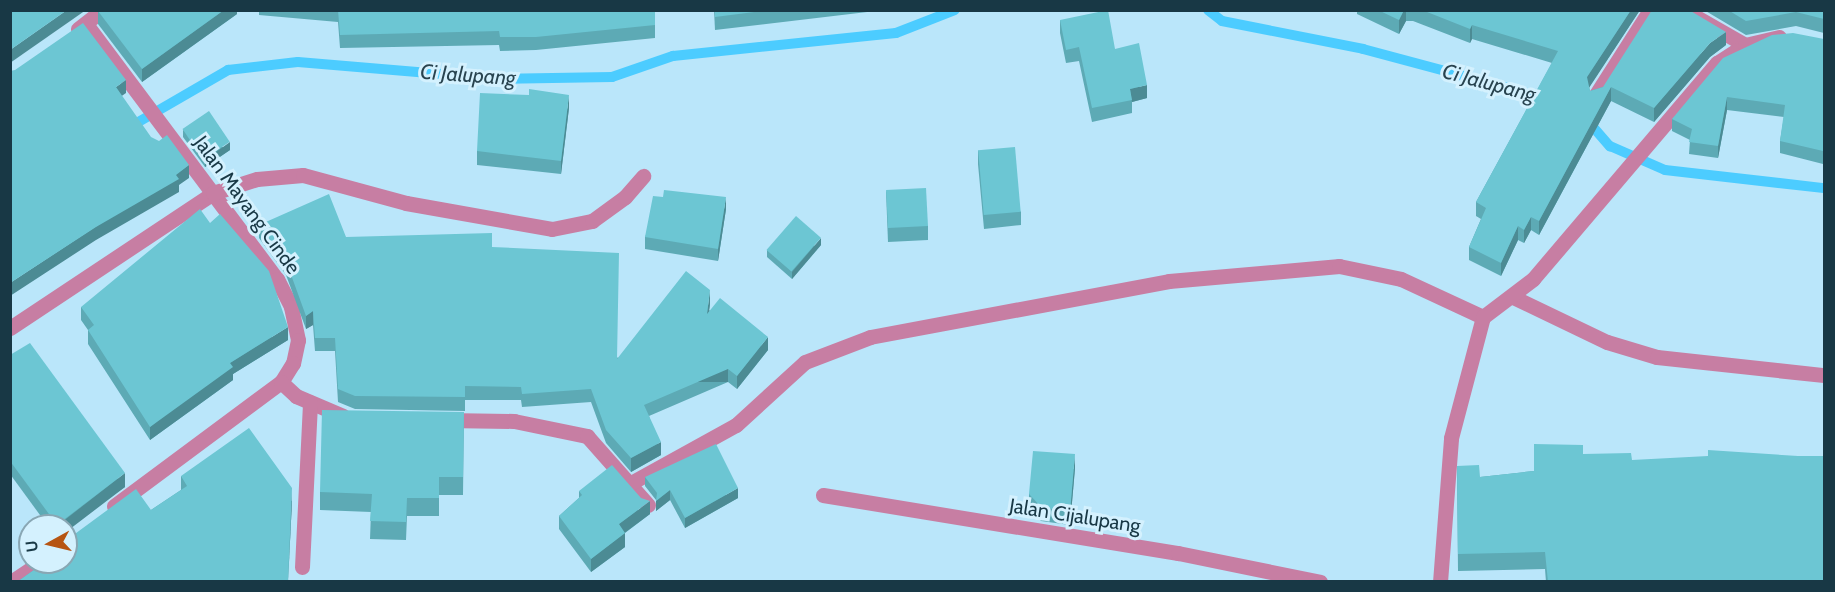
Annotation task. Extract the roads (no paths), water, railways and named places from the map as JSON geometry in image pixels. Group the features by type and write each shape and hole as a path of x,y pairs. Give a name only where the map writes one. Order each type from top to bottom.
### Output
{"street":[{"path":"68,36 102,10"},
{"path":"1595,96 1650,10"},
{"path":"1684,10 1745,45"},
{"name":"Jalan Mayang Cinde","path":"86,24 213,193 291,307 298,340 293,363 281,382 102,515"},
{"path":"1440,582 1451,438 1483,317 1513,297 1618,181 1717,63 1745,45 1794,34"},
{"path":"10,328 213,193 257,179 303,175 406,203 552,229 592,221 626,198 643,176"},
{"path":"629,484 736,425 804,362 870,336 1169,281 1339,266 1401,279 1483,317"},
{"path":"1513,297 1607,342 1657,357 1824,375"},
{"path":"281,382 310,402 365,419"},
{"path":"302,567 310,402"},
{"path":"424,420 565,428 586,436 648,505"},
{"name":"Jalan Cijalupang","path":"823,495 1178,553 1320,582"}],"waterway":[{"name":"Ci Jalupang","path":"128,128 228,70 298,62 500,79 612,77 673,56 896,33 955,10"},
{"name":"Ci Jalupang","path":"1208,10 1222,21 1363,49 1546,98"},
{"name":"Ci Jalupang","path":"1587,120 1610,146 1665,170 1824,188"}]}
